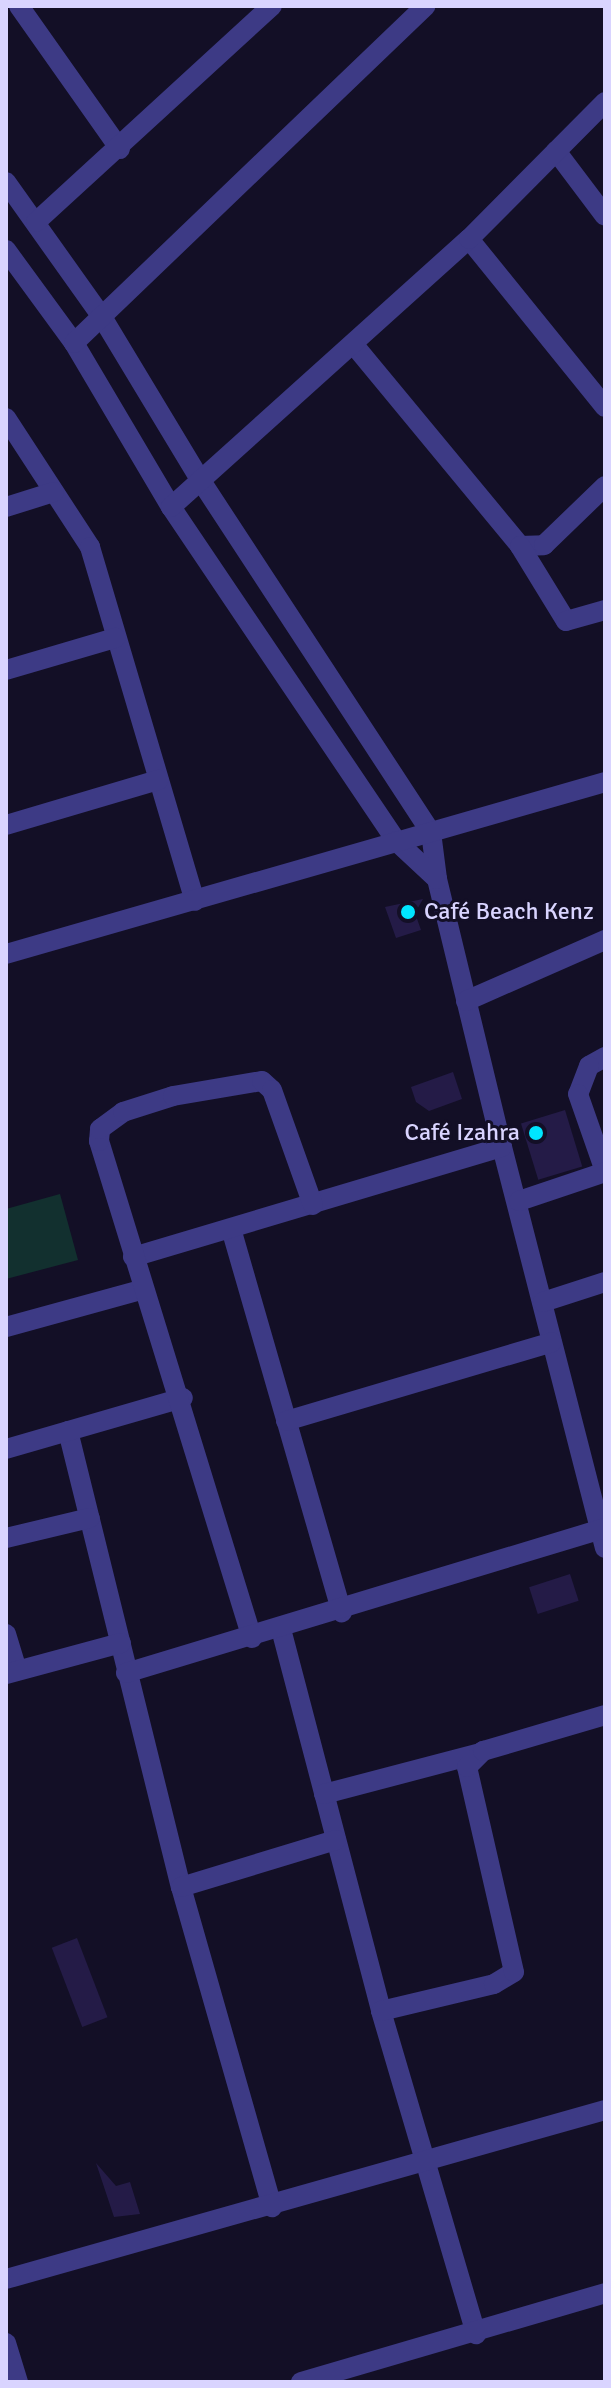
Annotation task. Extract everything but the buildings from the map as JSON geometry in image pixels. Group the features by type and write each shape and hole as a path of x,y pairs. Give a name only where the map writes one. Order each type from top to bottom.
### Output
{"street":[{"path":"19,6 120,149"},
{"path":"36,222 120,149 272,6"},
{"path":"74,343 425,6"},
{"path":"171,507 469,239 605,102"},
{"path":"556,151 605,216"},
{"path":"6,182 102,317 201,481 431,832 437,879 466,1001 603,1535 126,1673"},
{"path":"469,239 605,407"},
{"path":"6,250 74,343 171,507 396,841 437,879"},
{"path":"354,345 520,546 566,621 605,610"},
{"path":"6,418 90,547 195,901"},
{"path":"520,546 544,545 605,486"},
{"path":"6,507 54,492"},
{"path":"6,670 115,638"},
{"path":"6,825 158,780"},
{"path":"6,954 605,782"},
{"path":"466,1001 605,940"},
{"path":"519,1201 605,1172 578,1094 589,1066 605,1057"},
{"path":"252,1638 183,1398 133,1257 100,1129 123,1112 173,1096 251,1079 269,1084 313,1205"},
{"path":"133,1257 232,1232 502,1147"},
{"path":"232,1232 342,1612"},
{"path":"543,1302 605,1282"},
{"path":"6,1327 144,1289"},
{"path":"286,1421 552,1342"},
{"path":"6,1449 183,1398"},
{"path":"68,1431 181,1887 272,2207"},
{"path":"6,1538 90,1518"},
{"path":"281,1629 381,2011 476,2334"},
{"path":"6,1634 12,1672 121,1643"},
{"path":"324,1794 480,1753 605,1715"},
{"path":"381,2011 494,1984 514,1972 466,1776 480,1753"},
{"path":"181,1887 336,1840"},
{"path":"6,2279 272,2207 605,2110"},
{"path":"301,2382 476,2334 605,2293"},
{"path":"6,2343 18,2382"}],"green space":[{"path":"60,1194 78,1260 6,1279 6,1209"}],"place":[{"name":"Café Beach Kenz","path":"408,912"},
{"name":"Café Izahra","path":"536,1133"}]}
